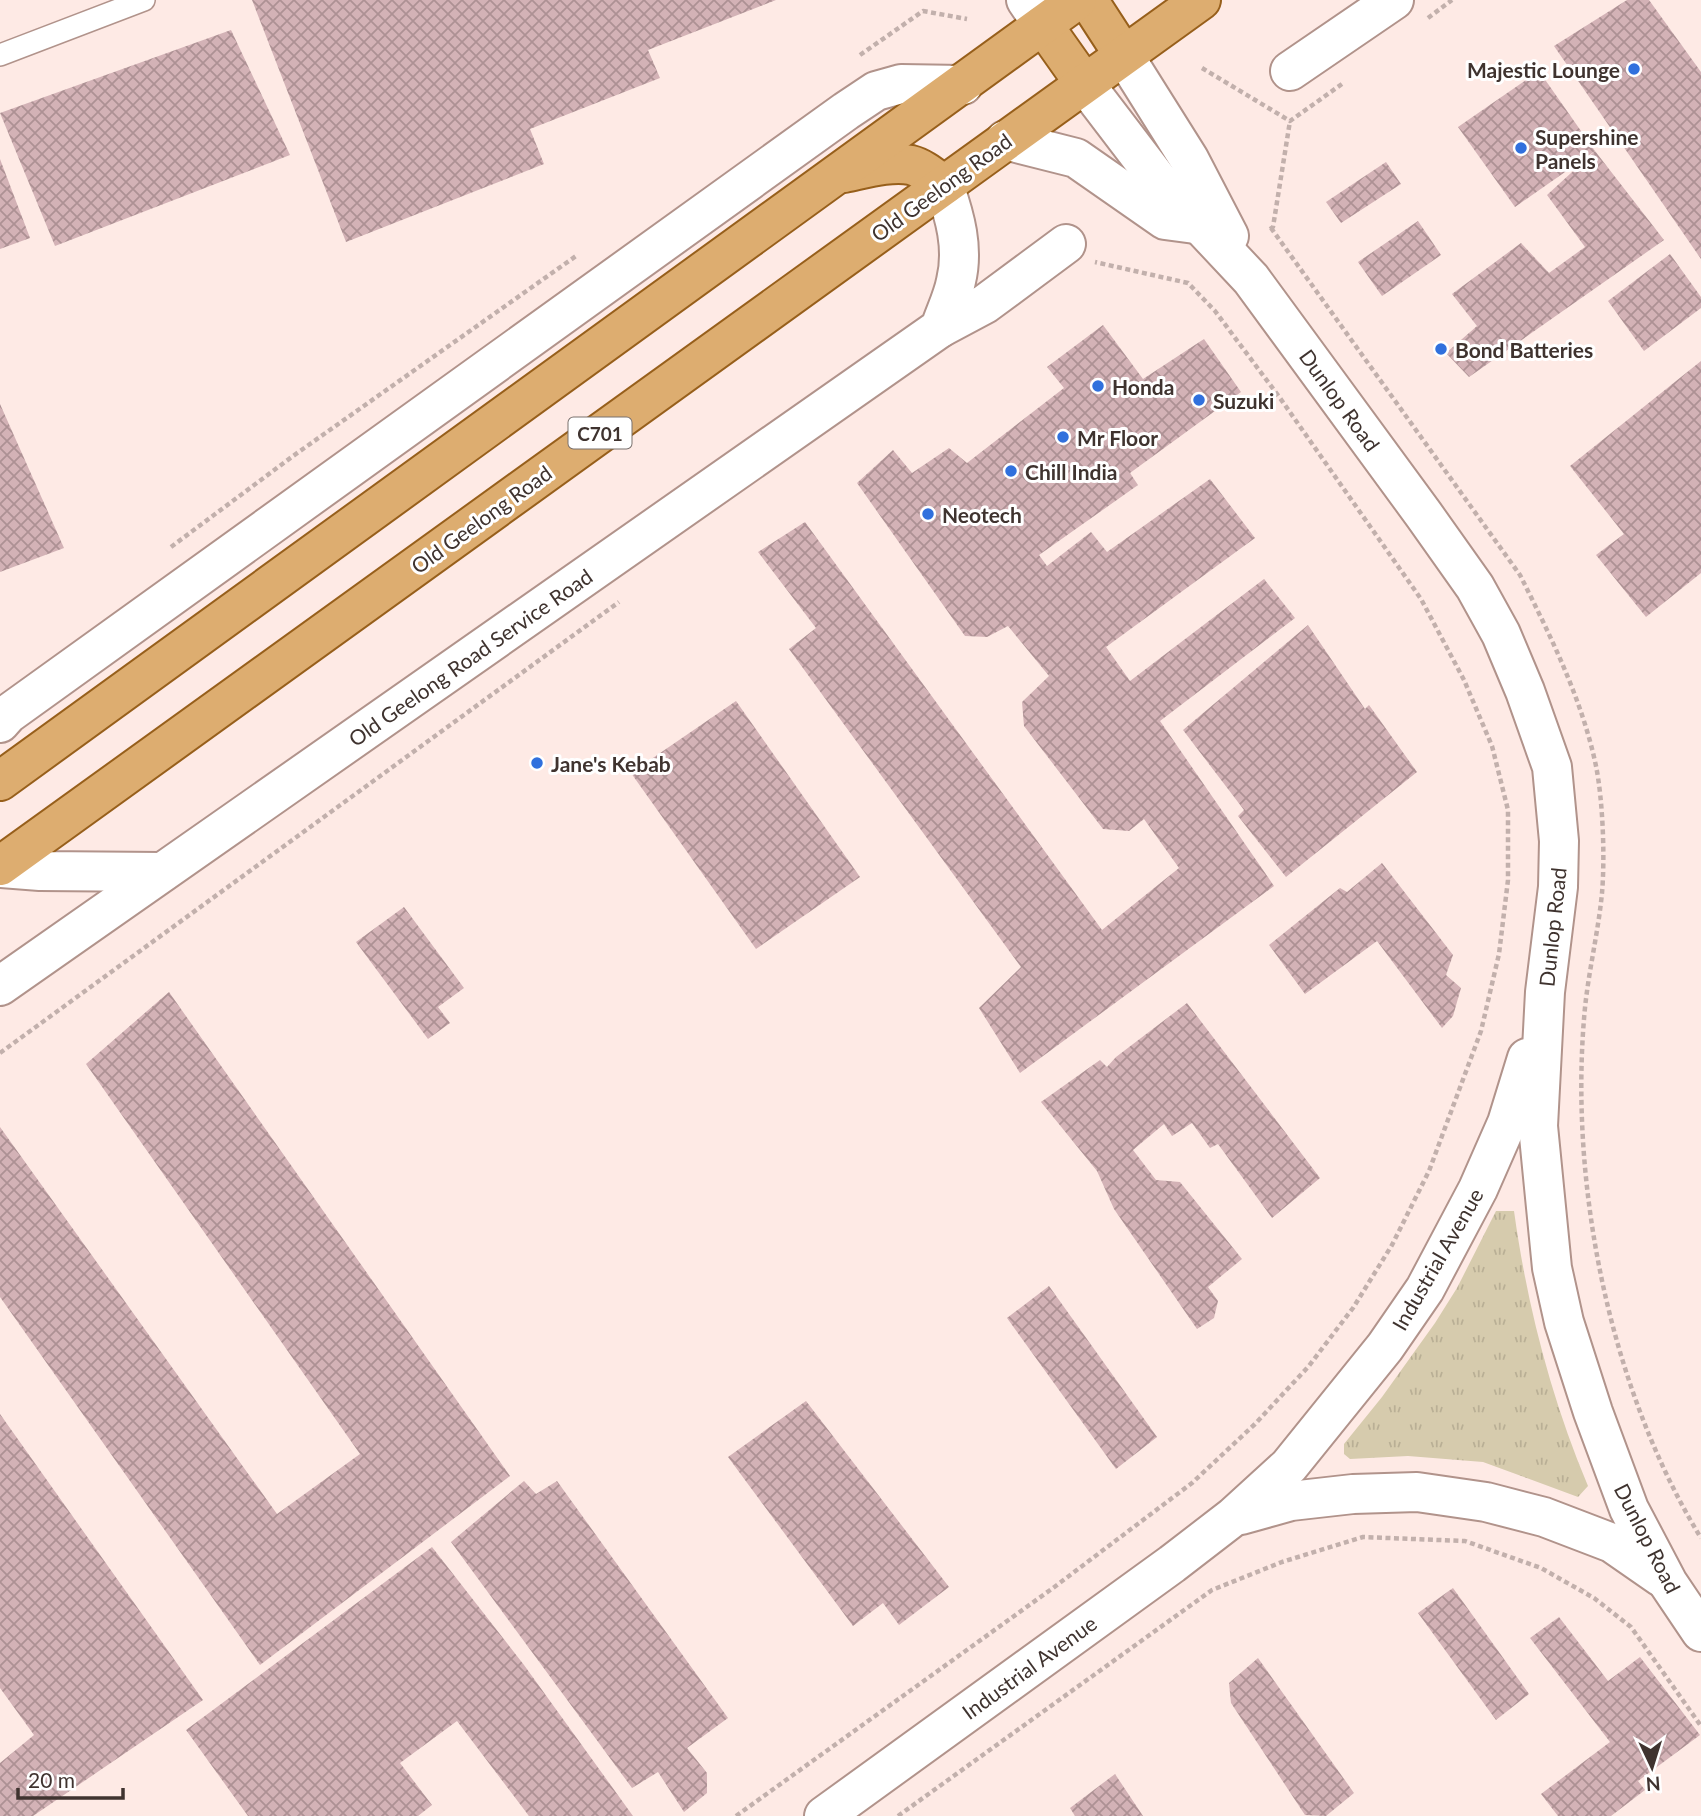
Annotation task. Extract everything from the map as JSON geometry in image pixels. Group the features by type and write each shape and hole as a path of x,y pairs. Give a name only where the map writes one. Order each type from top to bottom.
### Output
{"main road":[{"path":"0,781 963,85 1034,13 1077,0"},
{"path":"1088,0 1123,54"},
{"name":"Old Geelong Road","path":"0,867 1201,0"},
{"path":"1034,13 1084,83"},
{"path":"838,174 910,165 928,172 944,185"}],"street":[{"path":"1290,71 1394,0"},
{"name":"Dunlop Road","path":"1123,54 1189,159 1243,265 1475,587 1501,634 1543,738 1552,767 1559,841 1558,887 1545,992 1538,1126 1552,1268 1564,1322 1597,1424 1629,1509 1668,1583 1701,1632"},
{"name":"Dunlop Road","path":"1084,83 1158,180 1243,265"},
{"path":"0,723 8,714 876,91 901,84 963,85"},
{"path":"1004,140 1076,158 1165,220 1201,225"},
{"path":"940,328 956,281 960,247 955,216 944,185"},
{"name":"Old Geelong Road Service Road","path":"0,986 940,328 1080,253"},
{"path":"632,264 666,257 729,254"},
{"path":"0,867 112,873 162,872"},
{"name":"Industrial Avenue","path":"824,1816 1233,1517 1297,1457 1385,1347 1425,1289 1478,1189 1507,1123 1545,992"},
{"name":"Industrial Avenue","path":"1233,1517 1291,1501 1353,1494 1417,1492 1486,1502 1544,1517 1612,1543 1668,1583"}],"lane":[{"path":"0,55 144,0"}],"path":[{"path":"1243,265 1273,227 1290,121"},
{"path":"736,1816 1053,1588 1192,1483 1255,1424 1308,1367 1353,1308 1386,1256 1429,1171 1481,1031 1499,954 1508,880 1508,810 1492,746 1464,680 1421,598 1280,398 1215,311 1188,283 1080,253"},
{"path":"0,1053 627,596"},
{"path":"898,1816 1212,1590 1282,1562 1363,1537 1465,1541 1541,1568 1584,1592 1631,1627 1701,1726"}],"green space":[{"path":"1496,1211 1514,1211 1542,1351 1588,1486 1578,1497 1483,1462 1408,1456 1350,1459 1344,1454 1344,1444 1382,1397 1457,1288"}],"building":[{"path":"252,0 776,0 648,50 660,78 530,129 544,164 346,242"},
{"path":"1627,0 1649,0 1701,72 1701,259 1554,46"},
{"path":"231,30 290,155 55,246 0,113"},
{"path":"1539,71 1595,151 1515,207 1458,127"},
{"path":"1595,151 1664,240 1469,377 1446,353 1477,326 1452,294 1521,243 1549,273 1585,247 1547,195"},
{"path":"0,159 30,238 0,249"},
{"path":"1386,162 1401,184 1341,223 1326,202"},
{"path":"1418,221 1441,255 1382,296 1358,262"},
{"path":"1670,254 1701,297 1701,308 1644,351 1608,301"},
{"path":"1103,325 1143,379 1204,339 1241,392 1130,473 1138,485 1039,555 1047,566 1091,532 1107,552 1210,479 1255,538 1106,647 1130,681 1264,579 1295,618 1160,721 1274,886 1020,1073 979,1008 1021,967 789,649 816,628 758,552 805,522 1102,930 1179,868 1144,819 1129,831 1103,829 1024,726 1022,702 1049,676 1008,626 987,637 965,636 857,483 893,450 912,473 949,448 967,463 1064,388 1047,367"},
{"path":"1701,361 1701,573 1646,617 1596,555 1624,534 1570,466"},
{"path":"0,404 64,548 0,572"},
{"path":"1308,625 1365,709 1369,705 1417,772 1286,877 1238,816 1244,810 1183,730"},
{"path":"736,701 860,877 756,949 631,773"},
{"path":"1382,863 1453,955 1446,975 1461,988 1453,1016 1442,1028 1377,941 1305,994 1269,945 1340,888 1347,892"},
{"path":"404,907 464,988 438,1007 450,1023 428,1039 356,942"},
{"path":"169,992 510,1476 260,1665 0,1297 0,1127 277,1514 360,1454 86,1064"},
{"path":"1187,1003 1320,1178 1272,1218 1218,1144 1210,1148 1192,1123 1172,1136 1164,1124 1133,1150 1156,1180 1180,1182 1242,1259 1208,1287 1218,1301 1214,1318 1197,1329 1114,1209 1097,1171 1041,1102 1100,1060 1107,1067 1116,1057"},
{"path":"1049,1286 1157,1437 1116,1469 1007,1318"},
{"path":"806,1401 949,1587 899,1625 883,1603 853,1626 728,1457"},
{"path":"0,1414 203,1700 33,1816 0,1816 0,1763 34,1735 0,1688"},
{"path":"524,1481 536,1494 557,1481 728,1718 687,1748 707,1773 707,1793 684,1812 658,1772 632,1788 451,1542"},
{"path":"432,1547 524,1665 633,1816 529,1816 457,1721 400,1763 432,1805 418,1816 248,1816 186,1730"},
{"path":"1453,1588 1529,1694 1496,1720 1418,1613"},
{"path":"1559,1617 1608,1681 1640,1657 1700,1735 1638,1781 1645,1790 1611,1816 1558,1816 1541,1794 1610,1742 1530,1638"},
{"path":"1258,1658 1354,1793 1326,1816 1305,1815 1231,1703 1229,1683"},
{"path":"1115,1774 1143,1816 1075,1816 1070,1808"}],"place":[{"name":"Majestic Lounge","path":"1634,69"},
{"name":"Supershine Panels","path":"1521,148"},
{"name":"Bond Batteries","path":"1441,349"},
{"name":"Honda","path":"1098,386"},
{"name":"Suzuki","path":"1199,400"},
{"name":"Mr Floor","path":"1063,437"},
{"name":"Chill India","path":"1011,471"},
{"name":"Neotech","path":"928,514"},
{"name":"Jane's Kebab","path":"537,763"}]}
